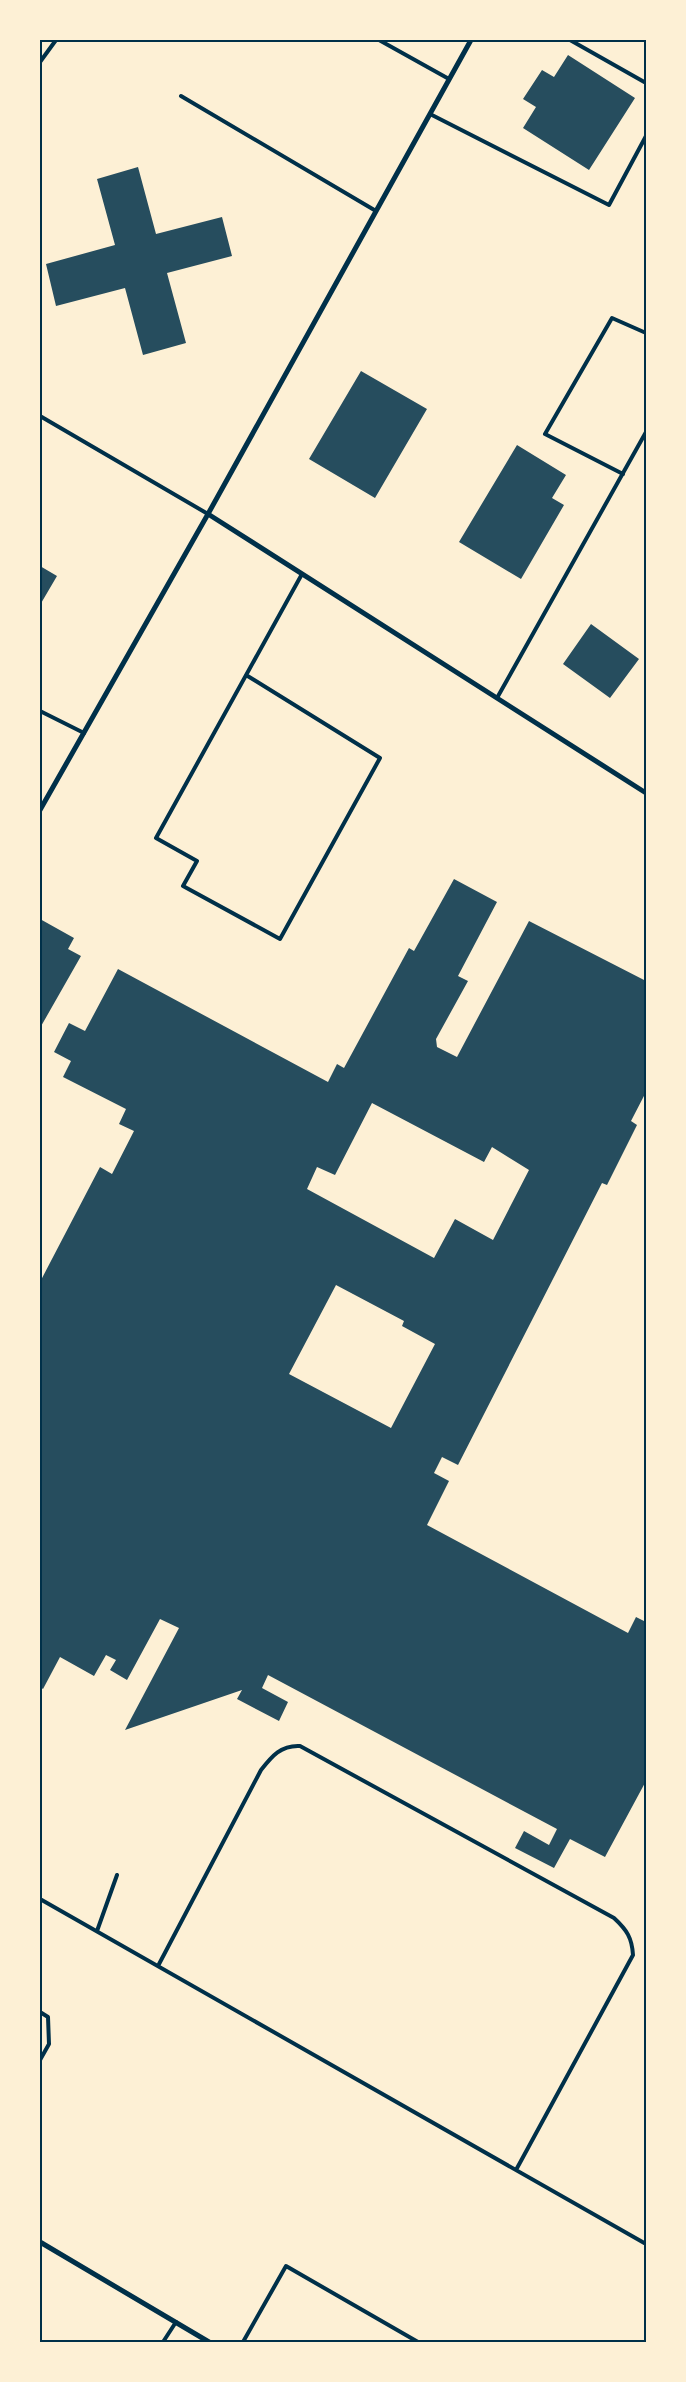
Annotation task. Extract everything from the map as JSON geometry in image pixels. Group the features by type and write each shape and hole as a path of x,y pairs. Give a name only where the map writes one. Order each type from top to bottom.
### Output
{"street":[{"path":"40,810 208,514 471,40"},
{"path":"208,514 646,793"},
{"path":"40,2242 209,2342"}],"lane":[{"path":"40,62 56,40"},
{"path":"379,40 450,79"},
{"path":"570,40 646,82"},
{"path":"182,96 376,211"},
{"path":"430,114 609,205 646,136"},
{"path":"622,474 545,434 612,318 646,333"},
{"path":"40,416 208,514"},
{"path":"497,698 646,432"},
{"path":"246,675 380,758 280,939 183,886 197,860 156,838 246,675 302,574"},
{"path":"40,711 84,733"},
{"path":"158,1966 262,1770 272,1755 290,1746 300,1746 614,1918 627,1930 632,1942 633,1955 516,2170"},
{"path":"97,1931 117,1875"},
{"path":"40,1899 646,2244"},
{"path":"40,2012 48,2017 49,2044 40,2060"},
{"path":"243,2342 286,2266 418,2342"},
{"path":"163,2342 176,2322"}],"building":[{"path":"568,55 635,98 589,170 523,128 536,107 523,99 542,70 554,77"},
{"path":"138,167 156,234 222,217 232,256 167,273 186,343 143,355 125,288 56,306 46,264 115,245 97,179"},
{"path":"361,371 427,409 375,498 309,459"},
{"path":"517,445 566,475 552,498 564,505 521,579 459,542"},
{"path":"40,566 57,576 40,605"},
{"path":"591,624 639,659 610,698 563,664"},
{"path":"454,879 497,902 458,976 468,981 436,1039 437,1047 457,1057 529,921 646,981 646,1092 631,1121 637,1125 607,1185 602,1183 458,1465 442,1457 434,1473 449,1481 427,1525 628,1633 636,1617 646,1622 646,1781 605,1857 570,1839 554,1868 515,1848 524,1831 549,1845 557,1829 268,1675 262,1688 288,1702 279,1721 237,1699 242,1690 125,1730 179,1628 160,1619 127,1680 110,1670 116,1660 106,1655 94,1676 60,1657 43,1689 40,1687 40,1282 100,1167 112,1174 134,1131 119,1124 126,1109 63,1077 71,1061 54,1052 69,1023 85,1031 118,969 328,1082 337,1064 344,1068 409,948 414,951","holes":["372,1103 484,1162 492,1147 529,1170 493,1240 455,1219 434,1258 307,1189 317,1167 335,1175","336,1285 404,1321 402,1326 435,1344 391,1428 289,1374"]},
{"path":"40,919 74,938 68,949 81,956 40,1028"}]}
